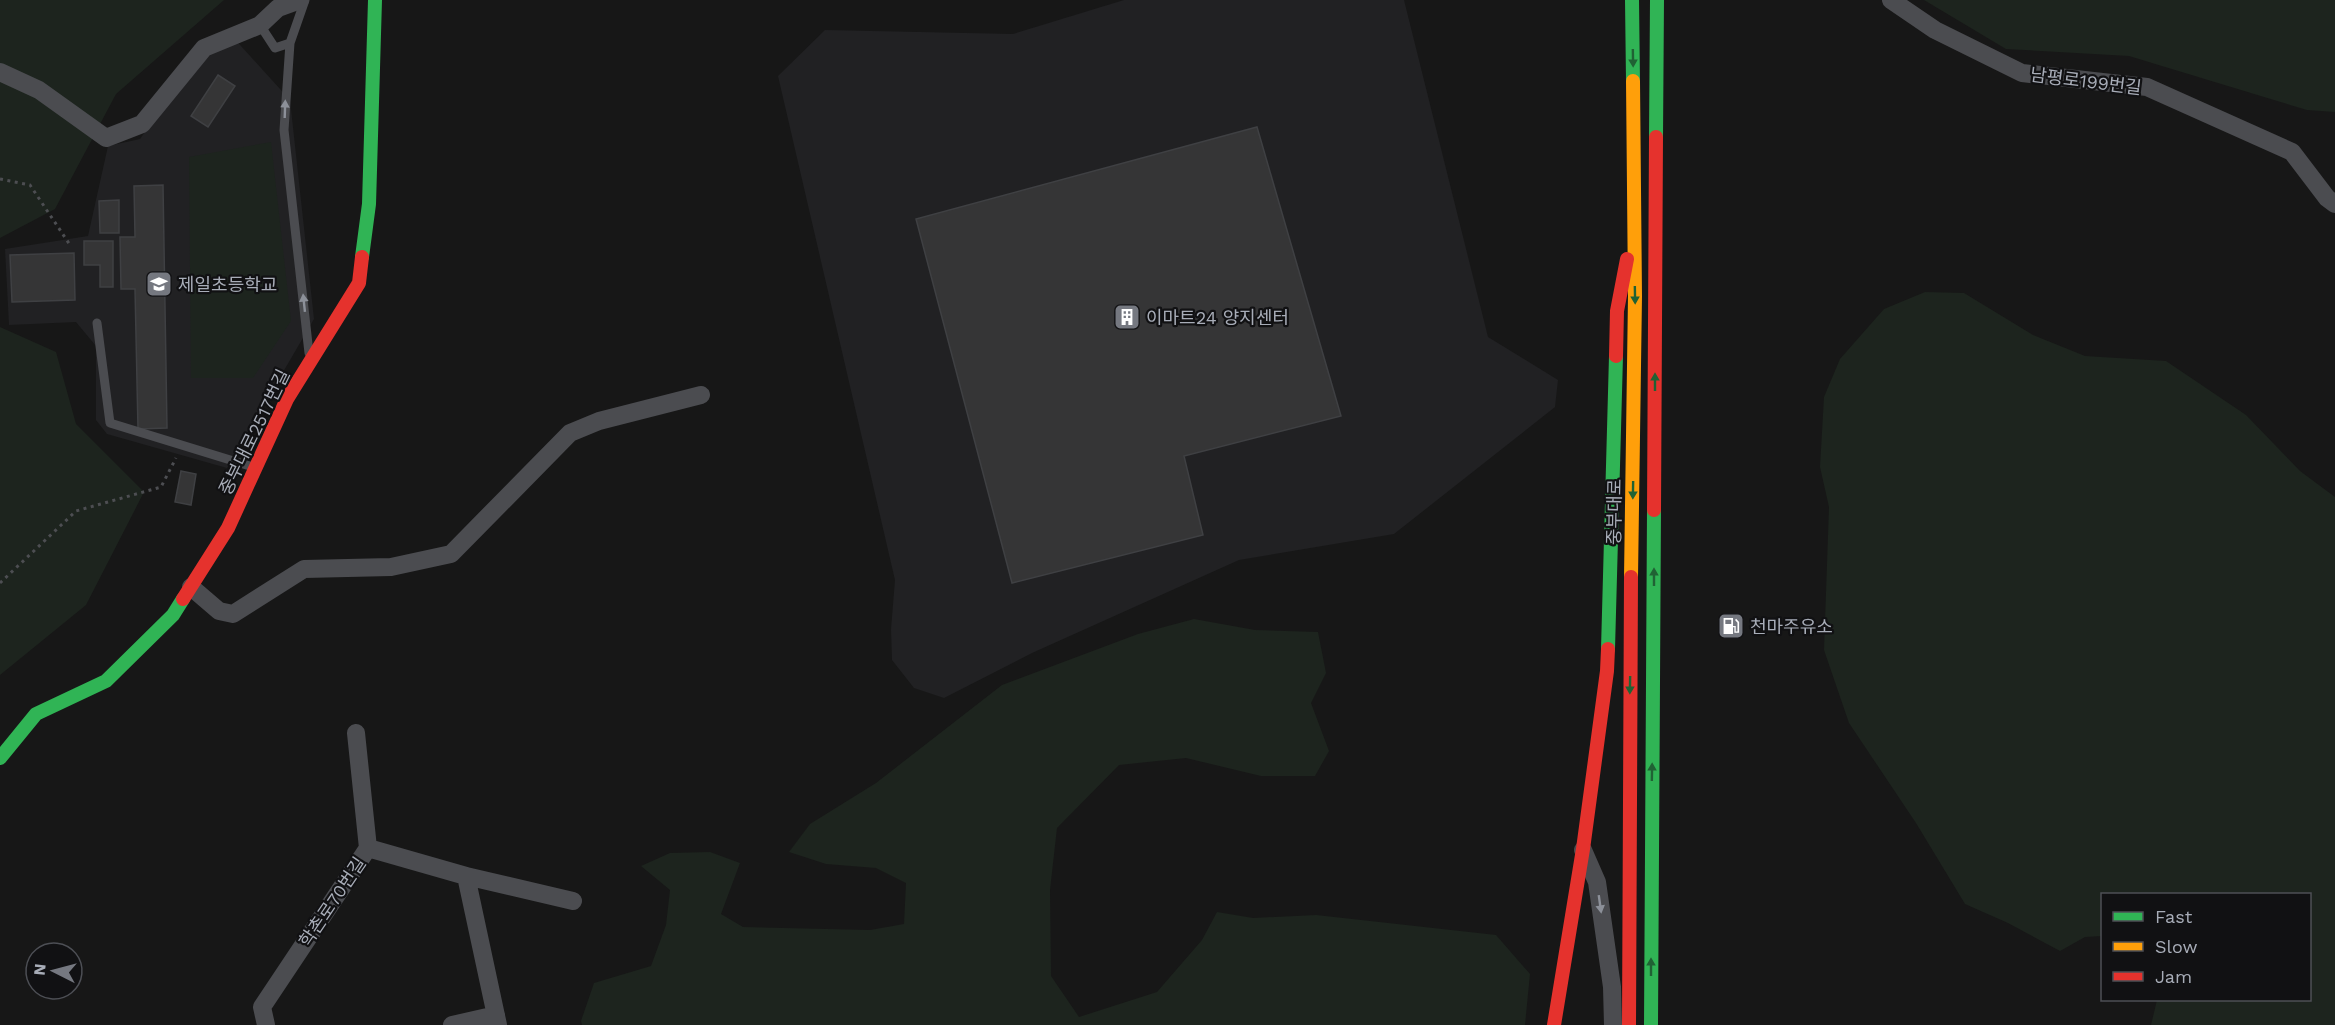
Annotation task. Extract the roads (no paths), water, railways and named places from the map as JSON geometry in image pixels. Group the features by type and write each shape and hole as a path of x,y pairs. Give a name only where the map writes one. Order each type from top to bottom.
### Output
{"main road":[{"name":"중부대로2517번길","path":"0,758 36,714 106,681 173,615 228,528 287,399 359,283 369,204 375,0"},
{"name":"중부대로","path":"1629,1025 1629,768 1635,296 1632,230 1634,83 1632,0"},
{"path":"1651,1025 1657,0"},
{"path":"1554,1025 1583,849 1607,671 1617,312 1632,230"}],"street":[{"path":"0,72 39,90 106,138 142,124 204,48 260,25 278,8 300,0"},
{"name":"남평로199번길","path":"1891,0 1935,30 2022,73 2147,87 2292,152 2327,198 2335,204"},
{"path":"191,587 219,611 233,614 304,569 391,567 451,554 570,433 599,421 701,395"},
{"name":"학촌로70번길","path":"266,1025 262,1007 368,848 356,732"},
{"path":"368,848 466,876 573,901"},
{"path":"1583,849 1597,882 1612,987 1613,1025"},
{"path":"452,1025 497,1020 466,876"}],"lane":[{"path":"305,0 290,44 284,130 310,361"},
{"path":"260,25 275,48 290,44"},
{"path":"97,322 110,423 256,468"}],"place":[{"name":"제일초등학교","path":"159,284"},
{"name":"이마트24 양지센터","path":"1127,317"},
{"name":"천마주유소","path":"1731,626"}]}
